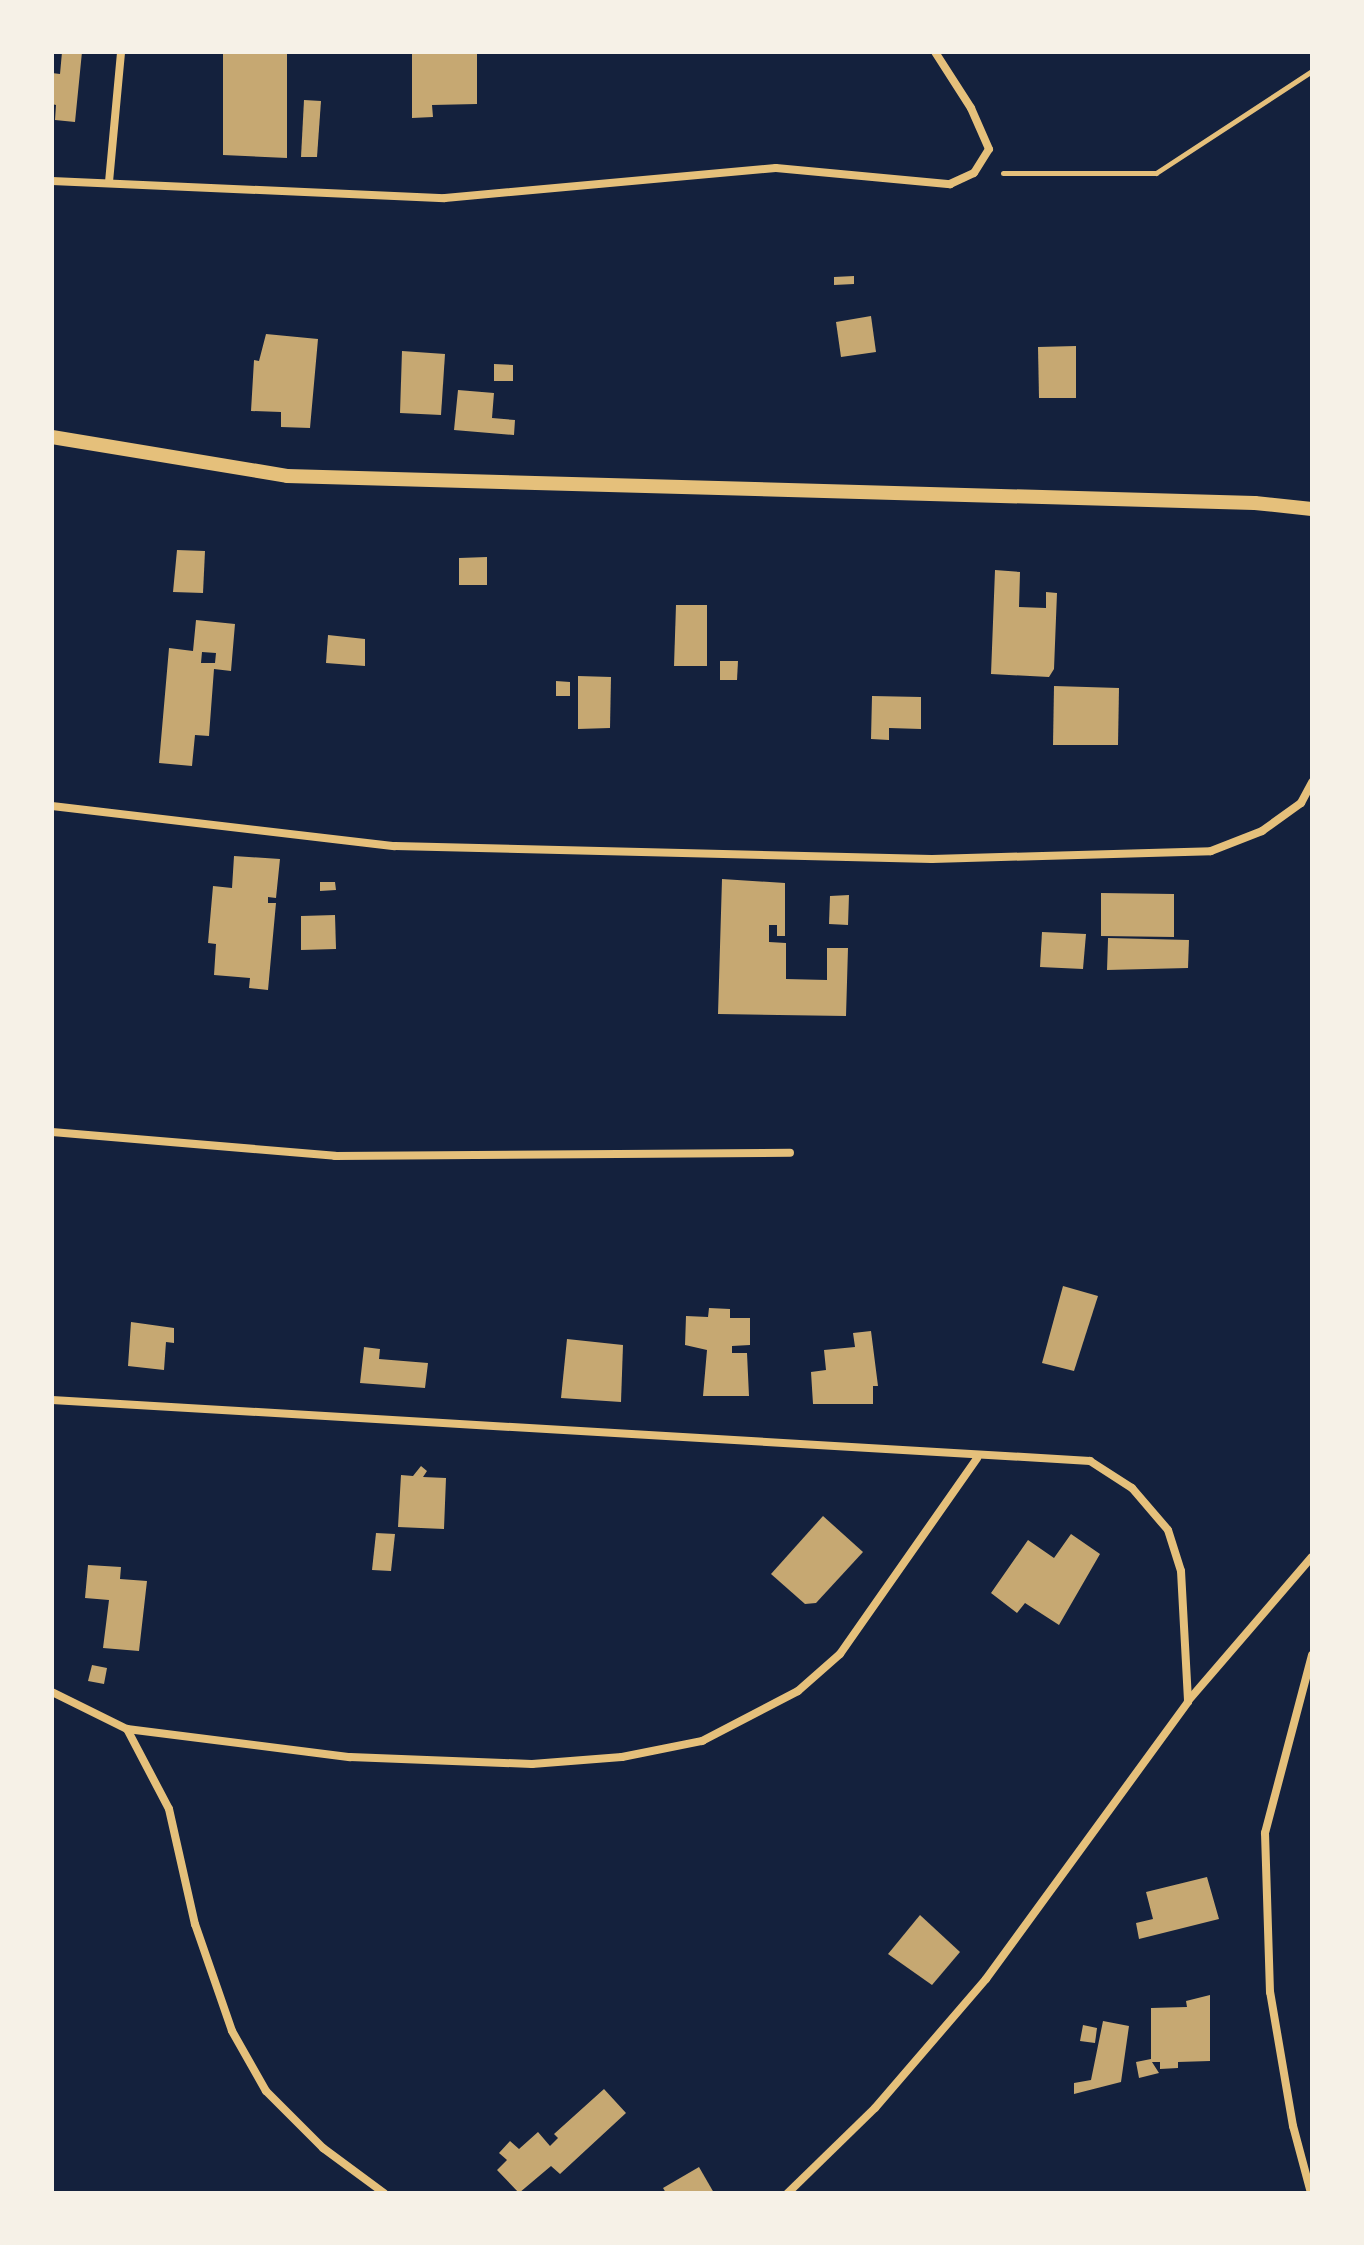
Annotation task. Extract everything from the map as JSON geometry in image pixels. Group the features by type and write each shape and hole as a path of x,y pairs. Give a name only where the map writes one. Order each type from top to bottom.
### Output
{"street":[{"path":"109,182 121,52"},
{"path":"52,181 445,198 776,168 950,184 974,173 989,149 971,108 935,52"},
{"path":"52,437 287,476 1255,503 1312,509"},
{"path":"52,806 395,846 932,859 1211,851 1262,831 1301,803 1312,782"},
{"path":"52,1132 335,1156 790,1153"},
{"path":"52,1400 977,1458 1090,1461 1141,1499 1168,1530 1181,1571 1188,1702"},
{"path":"52,1692 127,1729 350,1757 532,1764 622,1757 702,1741 798,1691 840,1654 977,1458"},
{"path":"788,2193 875,2108 986,1979 1188,1702 1312,1557"},
{"path":"1311,2193 1293,2126 1270,1992 1265,1833 1312,1655"},
{"path":"127,1729 169,1809 195,1924 239,2043 266,2091 323,2148 384,2193"}],"path":[{"path":"974,173 1156,173 1312,71"}],"building":[{"path":"62,52 82,52 75,122 55,120 56,105 52,104 52,73 60,74"},
{"path":"223,52 287,52 287,158 223,155"},
{"path":"412,52 477,52 477,104 432,105 433,117 412,118"},
{"path":"304,100 321,101 317,157 301,157"},
{"path":"854,276 854,284 834,285 834,277"},
{"path":"871,316 876,352 841,357 836,322"},
{"path":"266,334 318,339 310,428 281,427 281,412 251,411 254,360 259,361"},
{"path":"1076,346 1076,398 1039,398 1038,347"},
{"path":"402,351 445,354 441,415 400,413"},
{"path":"494,364 513,365 513,381 494,381"},
{"path":"458,390 494,393 492,418 515,420 514,435 454,430"},
{"path":"177,550 205,551 203,593 173,592"},
{"path":"487,557 487,585 459,585 459,558"},
{"path":"995,570 1020,572 1019,607 1046,608 1046,592 1057,593 1054,669 1049,677 991,674"},
{"path":"676,605 707,605 707,666 674,666"},
{"path":"196,620 235,624 231,671 214,669 209,736 195,735 192,766 159,763 169,648 193,651","holes":["202,652 216,653 215,663 201,663"]},
{"path":"328,635 365,639 365,666 326,663"},
{"path":"720,661 738,661 737,680 720,680"},
{"path":"578,676 611,677 610,728 578,729"},
{"path":"556,681 570,682 570,696 556,696"},
{"path":"1054,686 1119,688 1118,745 1053,745"},
{"path":"872,696 921,697 921,729 889,728 889,740 871,739"},
{"path":"234,856 280,859 276,898 268,897 268,903 276,903 268,990 249,988 250,978 214,975 216,944 208,943 213,886 232,888"},
{"path":"722,879 785,883 785,936 777,936 777,925 769,925 769,942 786,943 786,979 827,980 827,948 848,948 846,1016 718,1014"},
{"path":"320,882 335,882 336,890 320,891"},
{"path":"1101,893 1174,894 1174,937 1101,936"},
{"path":"849,895 848,925 829,924 830,896"},
{"path":"335,915 336,949 301,950 301,916"},
{"path":"1042,932 1086,934 1083,969 1040,967"},
{"path":"1108,938 1189,940 1188,968 1107,970"},
{"path":"1063,1286 1098,1296 1074,1371 1042,1363"},
{"path":"709,1308 730,1309 730,1318 750,1318 750,1345 732,1346 732,1353 747,1353 749,1396 703,1396 707,1350 685,1345 686,1316 708,1317"},
{"path":"131,1322 174,1328 174,1343 166,1342 164,1370 128,1366"},
{"path":"871,1331 878,1386 873,1386 873,1404 813,1404 811,1372 826,1370 824,1350 855,1347 853,1333"},
{"path":"567,1339 623,1345 621,1402 561,1398"},
{"path":"364,1347 380,1349 379,1359 428,1363 425,1388 360,1383"},
{"path":"421,1466 427,1471 423,1477 446,1478 444,1529 398,1527 401,1475 413,1476"},
{"path":"823,1516 863,1552 816,1603 805,1604 771,1574"},
{"path":"376,1533 395,1534 391,1571 372,1570"},
{"path":"1071,1534 1100,1554 1059,1625 1025,1603 1017,1613 991,1593 1028,1540 1054,1558"},
{"path":"88,1565 121,1567 120,1579 147,1581 139,1651 103,1648 109,1600 85,1598"},
{"path":"92,1665 107,1668 104,1684 88,1681"},
{"path":"1207,1877 1219,1919 1139,1939 1136,1923 1153,1919 1146,1892"},
{"path":"920,1915 960,1952 932,1985 888,1954"},
{"path":"1210,1995 1210,2061 1178,2062 1178,2068 1160,2069 1160,2062 1152,2062 1159,2073 1139,2078 1136,2062 1151,2059 1151,2008 1187,2007 1186,2001"},
{"path":"1103,2021 1129,2026 1121,2082 1074,2094 1074,2083 1091,2080"},
{"path":"1083,2025 1097,2028 1095,2043 1080,2041"},
{"path":"604,2089 626,2113 560,2174 551,2166 519,2193 497,2170 507,2160 499,2153 510,2141 519,2149 538,2132 550,2146 558,2138 554,2134"},
{"path":"699,2167 714,2193 666,2193 663,2188"}]}
